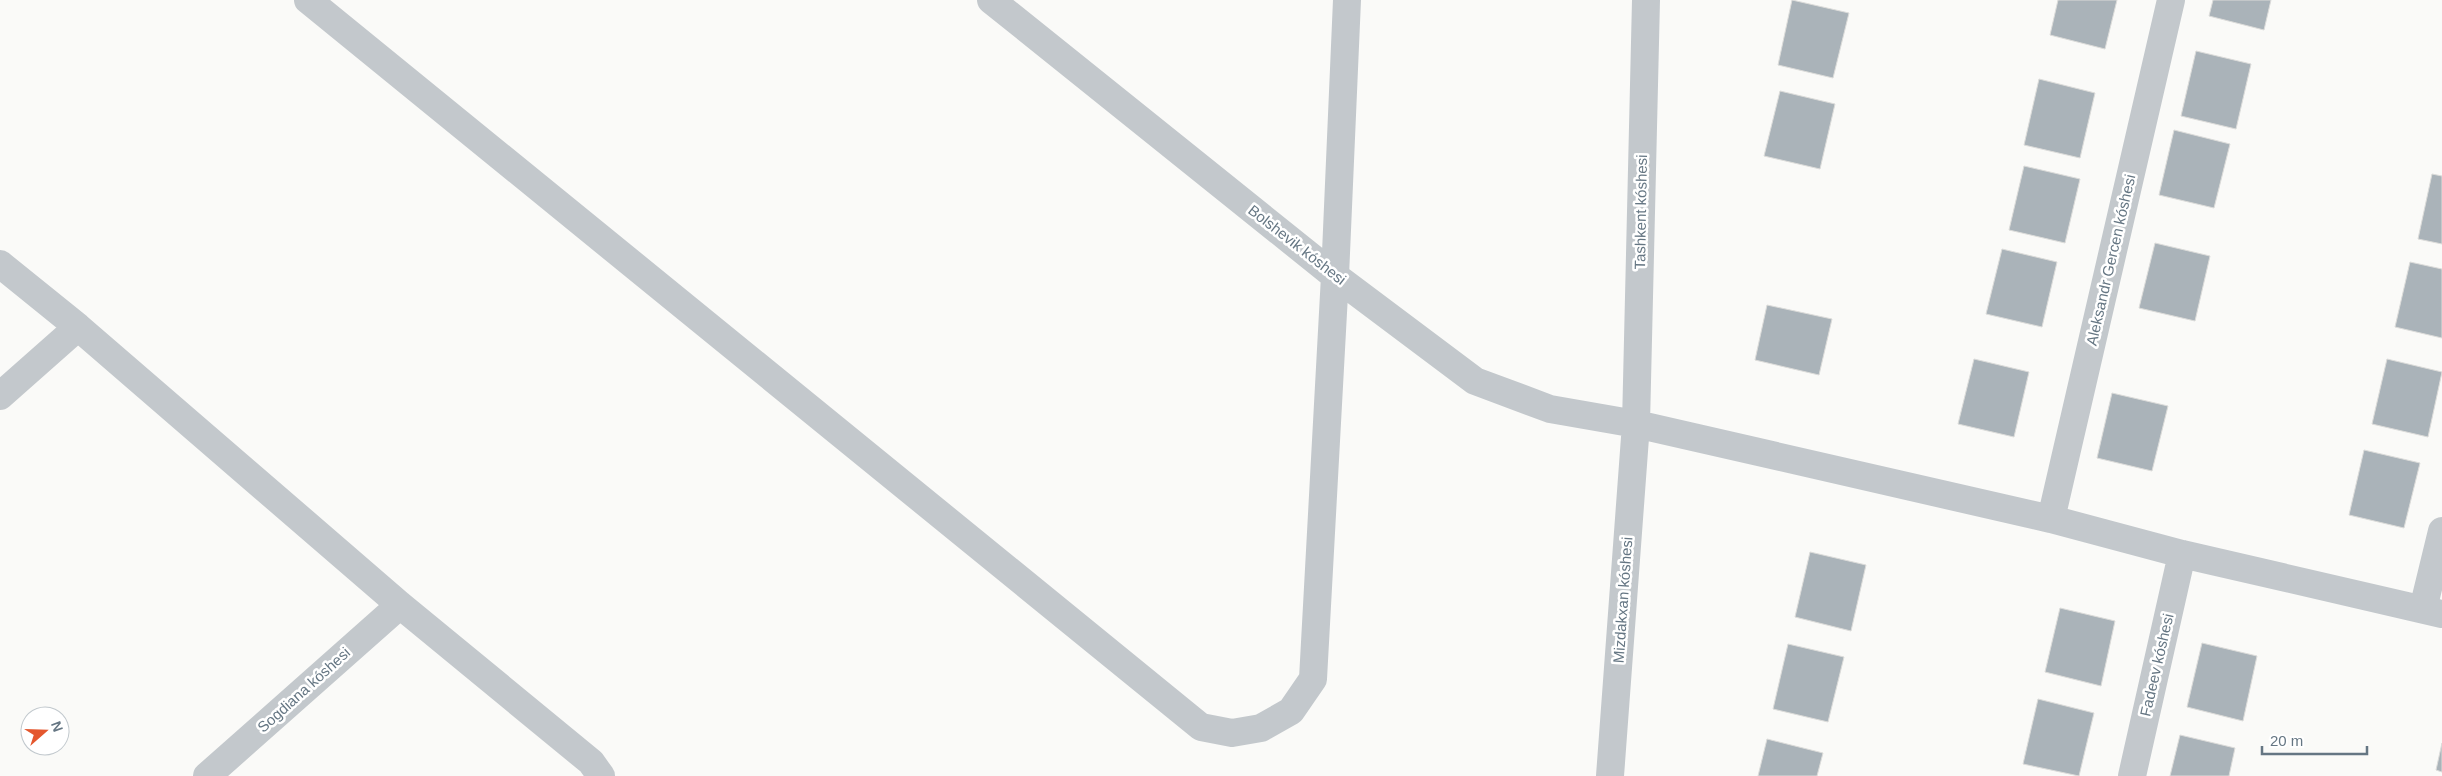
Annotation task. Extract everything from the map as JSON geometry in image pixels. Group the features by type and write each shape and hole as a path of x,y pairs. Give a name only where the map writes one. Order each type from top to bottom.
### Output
{"street":[{"path":"308,0 1201,727 1232,733 1261,728 1291,712 1312,679 1335,276 1348,0"},
{"name":"Bolshevik kóshesi","path":"991,0 1335,276 1475,381 1550,409 1636,424 2051,519 2182,554 2433,611"},
{"name":"Tashkent kóshesi","path":"1636,424 1646,0"},
{"name":"Aleksandr Gercen kóshesi","path":"2051,519 2171,0"},
{"path":"0,264 78,327 400,605 590,762 601,776"},
{"path":"0,396 78,327"},
{"name":"Mizdakxan kóshesi","path":"1610,776 1636,424"},
{"path":"2433,611 2442,531"},
{"name":"Fadeev kóshesi","path":"2132,776 2182,554"},
{"name":"Sogdiana kóshesi","path":"207,776 400,605"}],"building":[{"path":"1792,0 1849,13 1833,78 1778,65"},
{"path":"2058,0 2117,0 2105,49 2050,35"},
{"path":"2213,0 2271,0 2264,30 2209,16"},
{"path":"2196,51 2251,64 2236,129 2181,116"},
{"path":"2039,79 2095,93 2080,158 2024,145"},
{"path":"1780,91 1835,104 1820,169 1764,156"},
{"path":"2174,130 2230,144 2214,208 2159,195"},
{"path":"2024,166 2080,179 2065,243 2009,230"},
{"path":"2432,174 2442,176 2442,244 2418,239"},
{"path":"2155,243 2210,256 2195,321 2139,308"},
{"path":"2002,249 2057,262 2042,327 1986,314"},
{"path":"2410,262 2442,269 2442,338 2395,327"},
{"path":"1767,305 1832,319 1819,375 1755,360"},
{"path":"1974,359 2029,372 2014,437 1958,424"},
{"path":"2387,359 2442,372 2428,437 2372,424"},
{"path":"2112,393 2168,406 2152,471 2097,458"},
{"path":"2364,450 2420,463 2404,528 2349,515"},
{"path":"1810,552 1866,565 1851,631 1795,617"},
{"path":"2060,608 2115,621 2101,686 2045,672"},
{"path":"2202,643 2257,656 2243,721 2187,707"},
{"path":"1788,644 1844,657 1828,722 1773,709"},
{"path":"2038,699 2094,713 2079,776 2023,764"},
{"path":"2180,735 2235,748 2229,776 2170,776"},
{"path":"1767,739 1823,753 1817,776 1758,776"},
{"path":"2442,743 2442,772 2436,770"}]}
